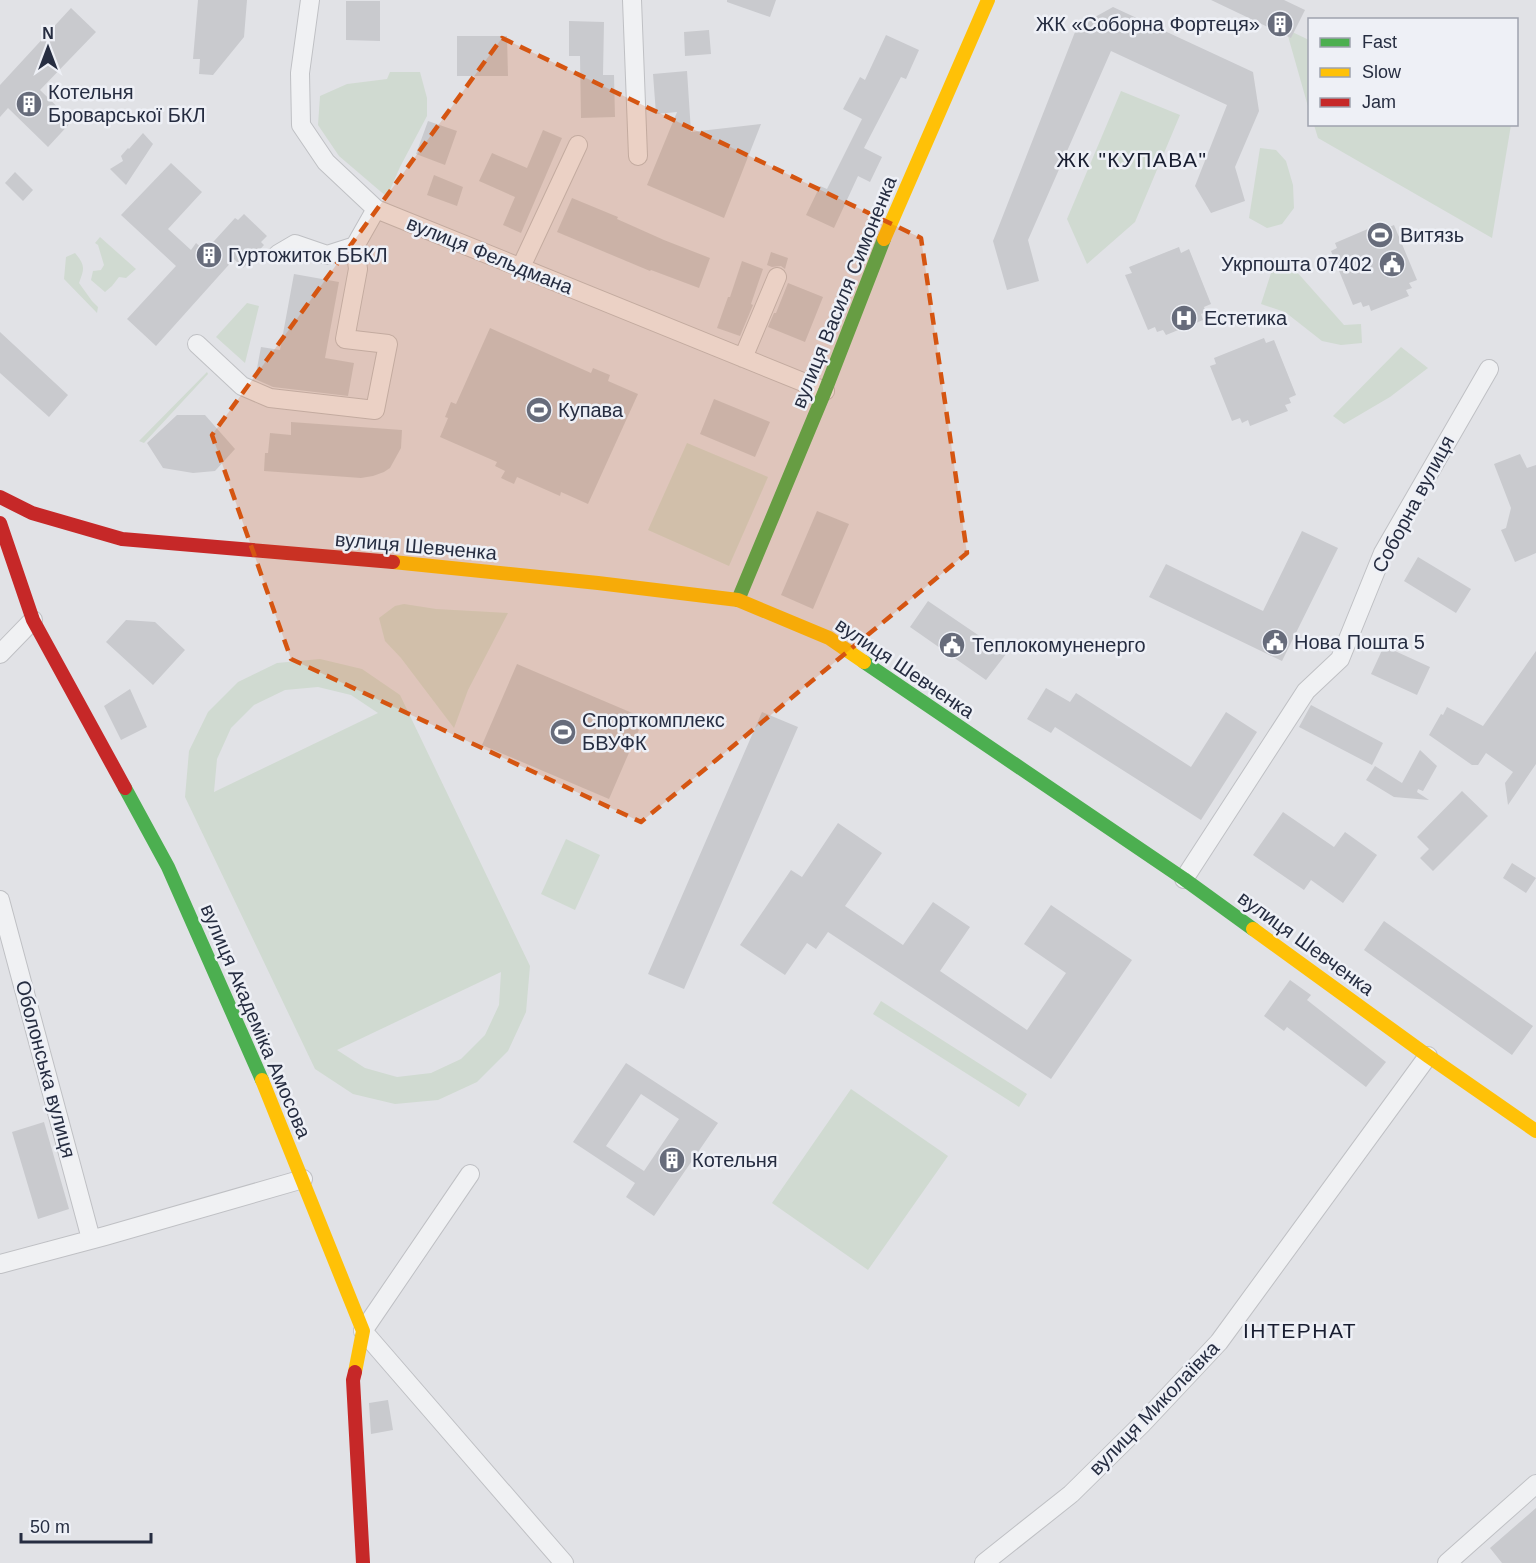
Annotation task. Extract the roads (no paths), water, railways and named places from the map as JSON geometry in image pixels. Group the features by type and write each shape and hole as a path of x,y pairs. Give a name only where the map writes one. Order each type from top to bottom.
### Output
{"street":[{"name":"вулиця Фельдмана","path":"309,0 300,73 301,125 326,162 376,209 825,391"},
{"path":"632,0 638,156"},
{"name":"вулиця Василя Симоненка","path":"738,600 825,391 879,252 988,0"},
{"path":"521,267 578,146"},
{"path":"197,344 242,386 270,398 375,410 388,344 345,339 358,268 355,246 376,209"},
{"path":"278,254 295,244 327,255 355,246"},
{"path":"744,358 777,277"},
{"name":"Соборна вулиця","path":"1185,879 1306,690 1340,659 1383,553 1489,369"},
{"name":"вулиця Шевченка","path":"0,497 32,513 122,539 311,556 359,558 738,600 829,638 1185,879 1428,1056 1536,1131"},
{"name":"вулиця Академіка Амосова","path":"0,523 33,621 168,867 254,1059 363,1331"},
{"path":"0,654 33,621"},
{"name":"Оболонська вулиця","path":"0,900 91,1239"},
{"name":"вулиця Миколаївка","path":"984,1563 1071,1494 1142,1424 1219,1342 1428,1056"},
{"path":"363,1563 353,1380 363,1331 470,1174"},
{"path":"0,1264 303,1179"},
{"path":"363,1331 564,1563"},
{"path":"1447,1563 1536,1484"}],"place":[{"name":"ЖК «Соборна Фортеця»","path":"1280,24"},
{"name":"Котельня Броварської БКЛ","path":"29,104"},
{"name":"Витязь","path":"1380,235"},
{"name":"Гуртожиток ББКЛ","path":"209,255"},
{"name":"Укрпошта 07402","path":"1392,264"},
{"name":"Естетика","path":"1184,318"},
{"name":"Купава","path":"539,410"},
{"name":"Нова Пошта 5","path":"1275,642"},
{"name":"Теплокомуненерго","path":"952,645"},
{"name":"Спорткомплекс БВУФК","path":"563,732"},
{"name":"Котельня","path":"672,1160"}],"district":[{"name":"ЖК \"КУПАВА\"","path":"1132,160"},
{"name":"ІНТЕРНАТ","path":"1300,1331"}]}
